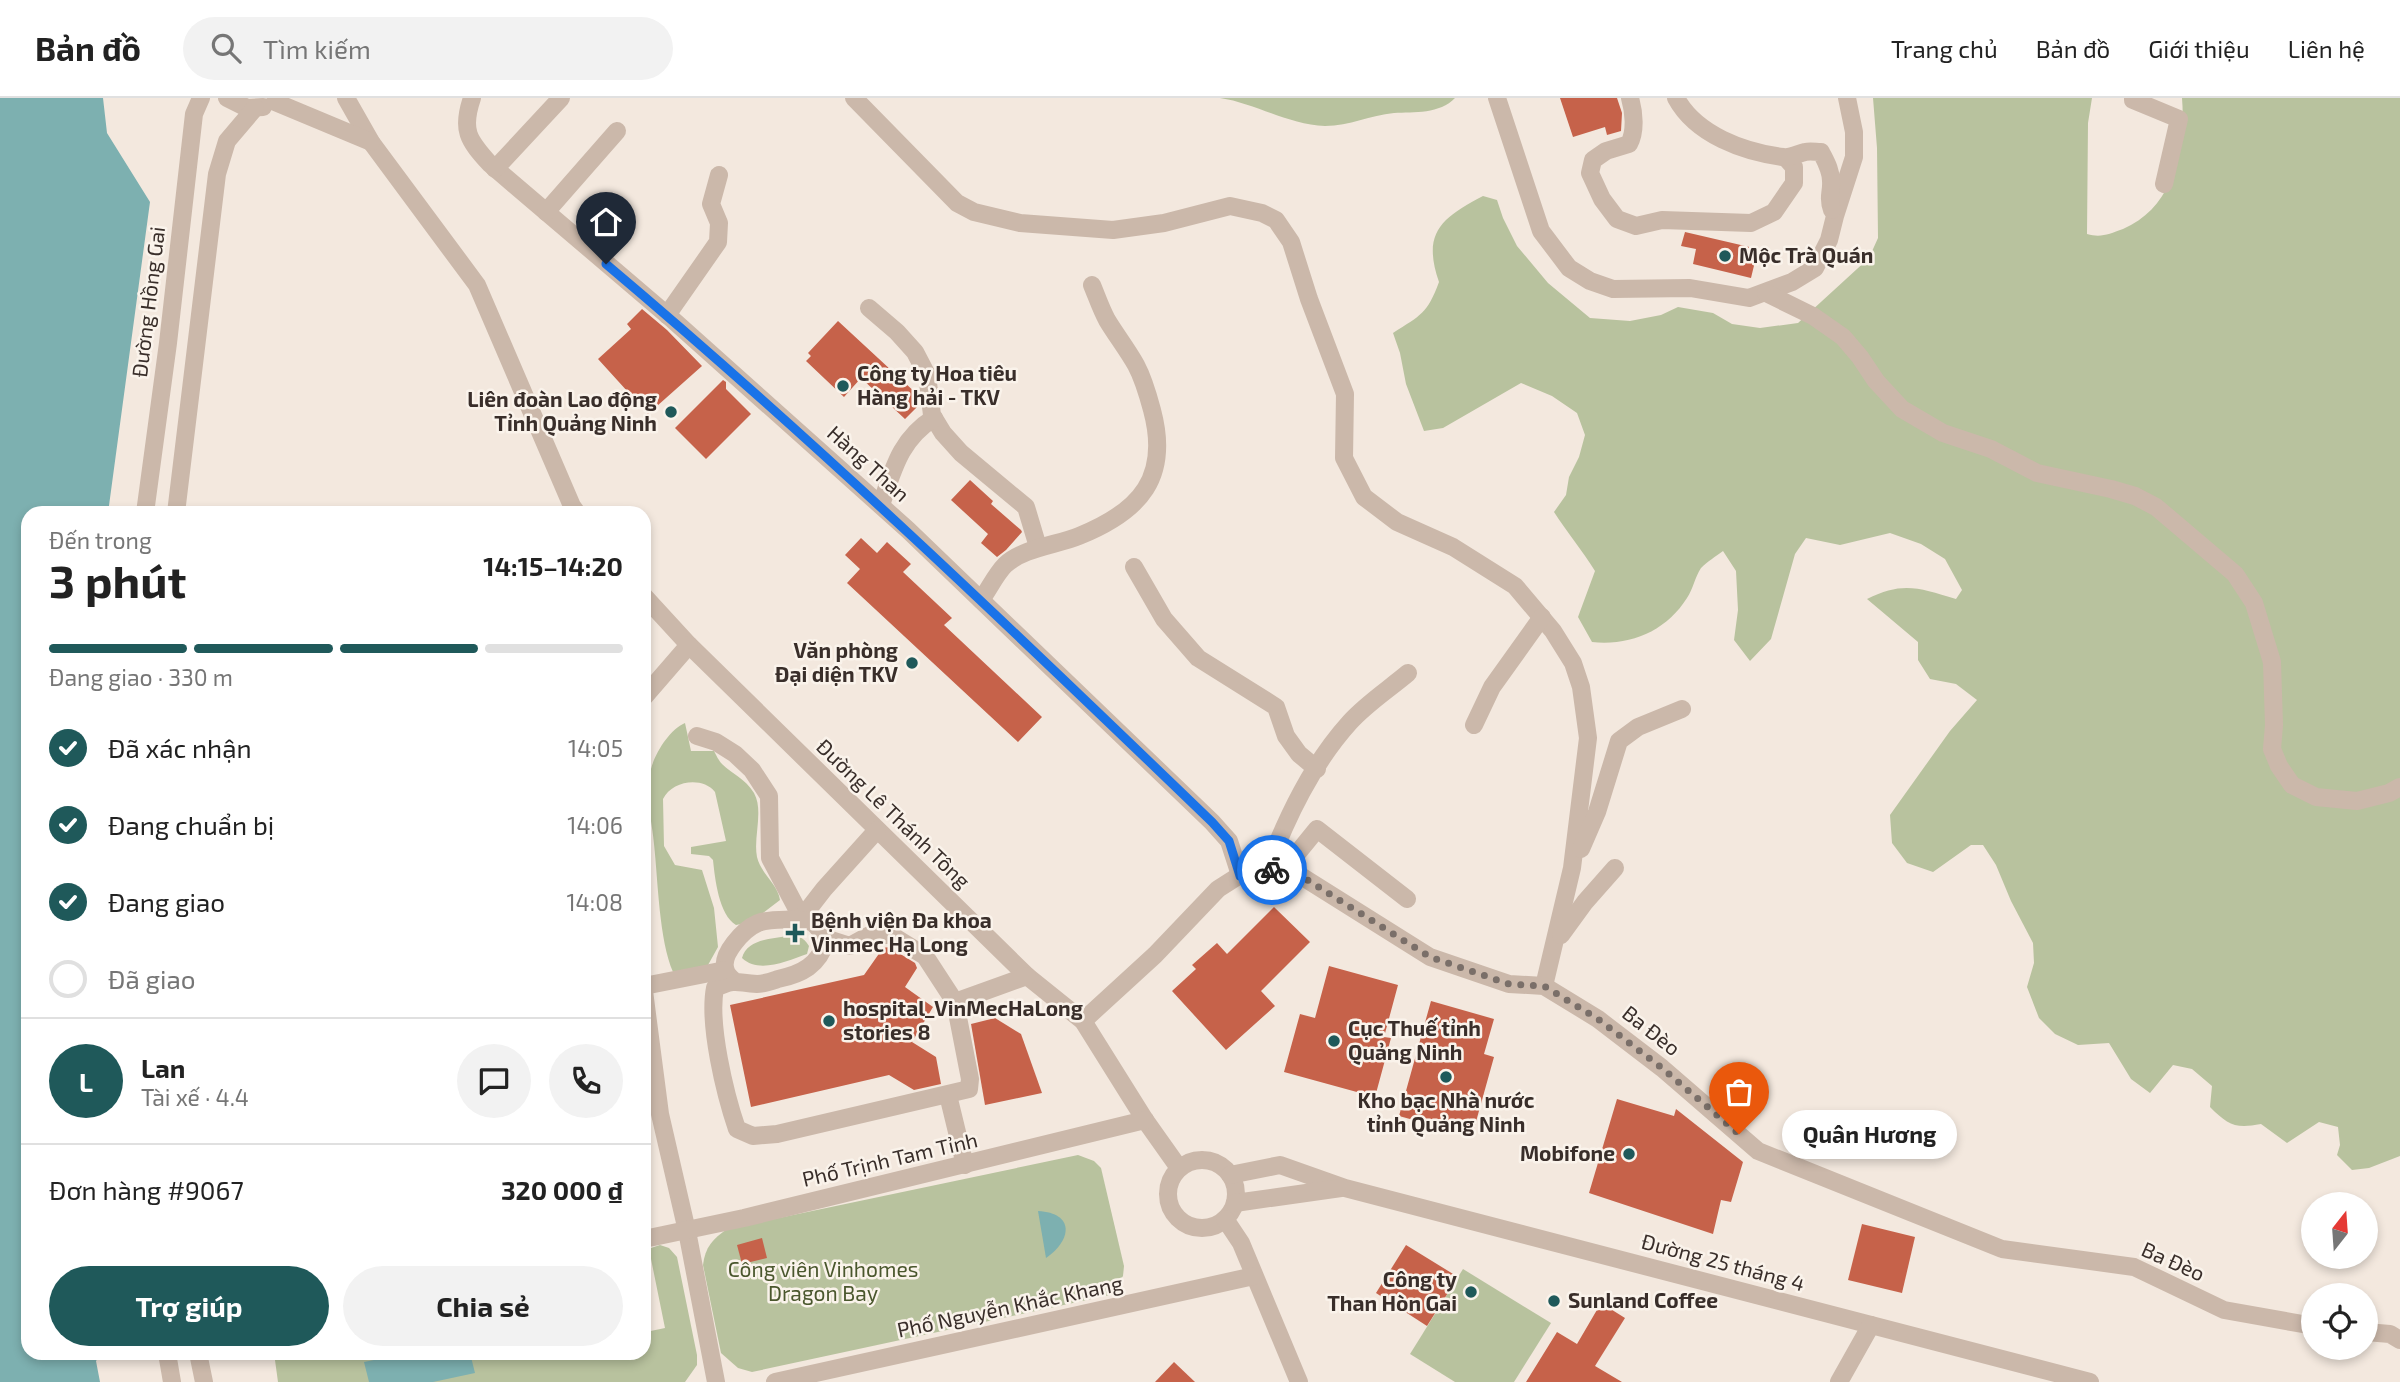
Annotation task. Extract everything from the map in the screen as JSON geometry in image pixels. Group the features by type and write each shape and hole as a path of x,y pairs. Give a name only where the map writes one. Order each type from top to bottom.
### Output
{"street":[{"name":"Đường Hồng Gai","path":"146,506 168,344 194,114 201,98"},
{"path":"227,98 247,108 278,100 371,142"},
{"path":"346,98 371,142 477,285 572,506"},
{"name":"Hàng Than","path":"472,98 466,118 472,144 495,169 667,315 880,505 981,600 1212,822 1229,841 1240,876"},
{"path":"495,169 561,98"},
{"path":"854,98 957,203 974,212 1020,223 1113,230 1164,223 1230,205 1262,213 1276,220 1291,242 1309,299 1345,394 1344,458 1364,497 1397,522 1453,547 1515,586 1542,617 1573,663 1581,687 1588,738 1573,868 1544,986"},
{"path":"1497,98 1541,231 1569,268 1590,281 1613,289 1690,288 1749,298 1792,282 1815,268 1829,240 1854,157 1854,132 1847,98"},
{"path":"1630,98 1633,109 1633,137 1629,144 1605,151 1593,160 1590,173 1602,199 1617,219 1636,226 1662,220 1751,223 1774,212 1794,183 1794,167 1786,158"},
{"path":"1676,98 1682,110 1709,132 1737,148 1786,158 1807,151 1821,152 1829,167 1832,183 1828,201 1835,216"},
{"path":"2133,98 2179,119 2164,184"},
{"path":"177,506 217,174 228,141 255,108"},
{"path":"545,212 617,131"},
{"path":"667,315 718,242 719,223 711,204 719,175"},
{"path":"981,600 1006,564 1038,547 1084,534 1120,514 1141,495 1151,479 1158,458 1157,429 1136,365 1106,318 1092,285"},
{"path":"1766,293 1814,316 1843,337 1876,381 1902,409 1943,433 1991,449 2037,473 2074,479 2135,496 2180,526 2235,574 2254,603 2272,662 2272,749 2291,785 2316,797 2357,802 2400,800"},
{"path":"869,307 915,352 927,375 934,418 943,433 961,453 1026,507 1038,547"},
{"path":"880,505 907,441 918,428 934,418"},
{"path":"1134,567 1164,619 1198,658 1276,708 1286,736 1299,754 1317,769"},
{"name":"Đường Lê Thánh Tông","path":"651,604 689,645 1027,976 1083,1021 1145,1120 1179,1168"},
{"path":"1474,725 1492,687 1542,617"},
{"path":"651,689 689,645"},
{"path":"1275,871 1288,816 1317,769 1350,721 1408,673"},
{"path":"1573,868 1597,812 1619,741 1638,727 1682,709"},
{"path":"697,736 716,742 734,754 752,770 769,796 770,858 800,920"},
{"path":"2357,802 2400,787"},
{"path":"1083,1021 1155,955 1218,889 1240,876 1275,871 1317,829 1407,899"},
{"path":"800,920 877,830"},
{"path":"1555,944 1585,902 1615,868"},
{"name":"Ba Đèo","path":"1275,871 1301,876 1430,957 1509,984 1544,986 1598,1019 1662,1068 1758,1150 2002,1249 2134,1267 2224,1310 2301,1324"},
{"path":"651,988 729,975 759,984 790,976 811,967 822,953 825,938 816,924 800,920 758,923 745,933 725,957 729,975"},
{"path":"729,975 715,988 712,1004 726,1096 737,1129 753,1136 777,1134 947,1096 970,1088 955,1002 925,956 891,935 870,935 850,946 825,938"},
{"path":"955,1002 1027,976"},
{"path":"651,1044 660,1114 687,1231 716,1382"},
{"path":"947,1096 965,1165"},
{"name":"Phố Trịnh Tam Tỉnh","path":"651,1238 1145,1120"},
{"path":"1196,1160 1206,1160 1224,1167 1230,1175 1235,1183 1235,1203 1225,1219 1208,1228 1198,1228 1188,1226 1173,1213 1167,1195 1168,1185 1179,1168 1196,1160"},
{"name":"Đường 25 tháng 4","path":"1230,1175 1280,1165 1345,1188 2090,1382"},
{"name":"Đường 25 tháng 4","path":"1235,1203 1345,1188"},
{"path":"1225,1219 1241,1243 1294,1380"},
{"name":"Phố Nguyễn Khắc Khang","path":"775,1382 1254,1276"},
{"path":"1839,1382 1871,1325"},
{"path":"2378,1332 2397,1333"},
{"path":"168,1360 172,1382"},
{"path":"199,1360 204,1382"}],"green space":[{"path":"1220,98 1455,98 1434,110 1385,114 1325,126 1298,122"},
{"path":"1873,98 2092,98 2088,123 2087,234 2097,236 2123,229 2140,219 2154,207 2165,191 2179,155 2182,98 2400,98 2400,1156 2369,1168 2352,1170 2337,1155 2340,1145 2338,1127 2319,1122 2287,1143 2261,1124 2232,1124 2210,1107 2212,1086 2192,1069 2173,1065 2150,1093 2131,1079 2109,1043 2078,1045 2055,1034 2039,1018 2027,987 2034,963 2033,943 1996,865 1983,845 1971,845 1933,872 1907,863 1892,843 1890,815 1950,731 1977,700 1956,684 1930,679 1918,660 1918,642 1867,599 1891,590 1911,588 1956,599 1962,590 1945,559 1921,544 1890,533 1840,545 1806,538 1795,554 1771,639 1750,661 1734,640 1738,610 1736,571 1723,551 1701,568 1687,598 1669,619 1658,627 1634,639 1592,642 1578,617 1595,571 1554,512 1566,495 1569,477 1579,457 1585,435 1577,413 1552,396 1521,383 1443,428 1424,431 1406,384 1393,333 1417,317 1431,301 1439,282 1434,265 1434,239 1446,220 1456,212 1483,196 1497,200 1517,246 1548,283 1590,318 1630,321 1661,315 1678,307 1713,313 1732,324 1760,328 1798,323 1869,258 1878,238 1877,148"},
{"path":"685,723 691,751 714,751 722,764 754,793 758,808 757,857 780,900 751,922 736,925 730,920 719,896 713,860 709,856 691,854 691,847 726,841 715,792 695,782 673,788 663,799 664,846 675,865 702,870 714,908 718,947 708,965 673,972 662,927 651,821 651,769 660,749 679,726"},
{"path":"787,936 805,940 809,946 807,954 765,966 749,963 742,958 754,943"},
{"name":"Công viên Vinhomes Dragon Bay","path":"1078,1155 1094,1161 1101,1168 1124,1266 1123,1276 1110,1295 752,1372 738,1368 721,1353 703,1265 710,1244 727,1229"},
{"name":"Công viên Vinhomes Dragon Bay","path":"660,1245 669,1248 677,1257 697,1355 697,1365 685,1382 278,1382 275,1360 651,1360 651,1331 665,1328 651,1248"},
{"path":"1463,1269 1551,1323 1514,1382 1455,1382 1410,1354"}],"water":[{"path":"0,98 103,98 107,133 150,202 109,506 21,506 21,1360 97,1360 100,1382 0,1382"},
{"path":"1038,1211 1059,1217 1066,1228 1061,1243 1046,1258"},
{"path":"472,1360 475,1373 433,1382 369,1382 364,1362"}],"building":[{"path":"1560,98 1617,98 1622,113 1621,131 1607,135 1605,127 1573,137"},
{"name":"Mộc Trà Quán","path":"1685,232 1758,249 1751,278 1693,264 1696,249 1681,246"},
{"path":"642,309 702,366 648,414 598,359 631,329 627,324"},
{"path":"838,321 918,395 919,405 905,419 861,378 844,397 806,361 811,356 808,353"},
{"path":"723,380 726,382 726,389 751,414 706,459 675,428"},
{"path":"970,480 993,501 991,504 1022,532 997,557 981,543 988,534 951,500"},
{"path":"861,538 877,553 887,542 911,564 903,572 952,618 944,625 1042,717 1018,742 847,583 860,569 845,555"},
{"path":"1274,907 1310,942 1261,991 1275,1006 1226,1050 1172,991 1196,969 1192,965 1217,943 1227,954"},
{"name":"hospital_VinMecHaLong stories 8","path":"889,947 915,963 917,968 905,987 933,1007 912,1042 936,1057 941,1084 914,1090 889,1075 751,1107 730,1005 864,975 883,948"},
{"path":"1329,966 1398,985 1384,1037 1391,1038 1375,1097 1284,1072 1300,1014 1315,1018"},
{"path":"1431,1001 1494,1019 1484,1054 1494,1057 1472,1136 1399,1116"},
{"path":"995,1018 1021,1034 1042,1093 985,1105 971,1024"},
{"path":"1617,1099 1674,1116 1676,1109 1743,1162 1731,1202 1721,1200 1713,1234 1589,1193"},
{"path":"1862,1224 1915,1237 1902,1293 1848,1280"},
{"path":"762,1238 767,1258 742,1264 737,1245"},
{"path":"1406,1245 1458,1277 1427,1326 1376,1293"},
{"path":"1601,1303 1625,1318 1595,1366 1622,1382 1526,1382 1557,1332 1577,1344"},
{"path":"1174,1362 1195,1382 1155,1382"}],"way so far":[{"path":"1272,870 1301,876 1430,957 1509,984 1544,986 1598,1019 1662,1068 1739,1134"}],"place":[{"name":"Mộc Trà Quán","path":"1725,256"},
{"name":"Công ty Hoa tiêu Hàng hải - TKV","path":"843,386"},
{"name":"Liên đoàn Lao động Tỉnh Quảng Ninh","path":"671,412"},
{"name":"Văn phòng Đại diện TKV","path":"912,663"},
{"name":"Bệnh viện Đa khoa Vinmec Hạ Long","path":"795,933"},
{"name":"hospital_VinMecHaLong stories 8","path":"829,1021"},
{"name":"Cục Thuế tỉnh Quảng Ninh","path":"1334,1041"},
{"name":"Kho bạc Nhà nước tỉnh Quảng Ninh","path":"1446,1077"},
{"name":"Quân Hương","path":"1739,1134"},
{"name":"Mobifone","path":"1629,1154"},
{"name":"Công ty Than Hòn Gai","path":"1471,1292"},
{"name":"Sunland Coffee","path":"1554,1301"}],"route":[{"path":"606,264 673,320 908,530 1212,822 1229,841 1240,876 1272,870"}]}
